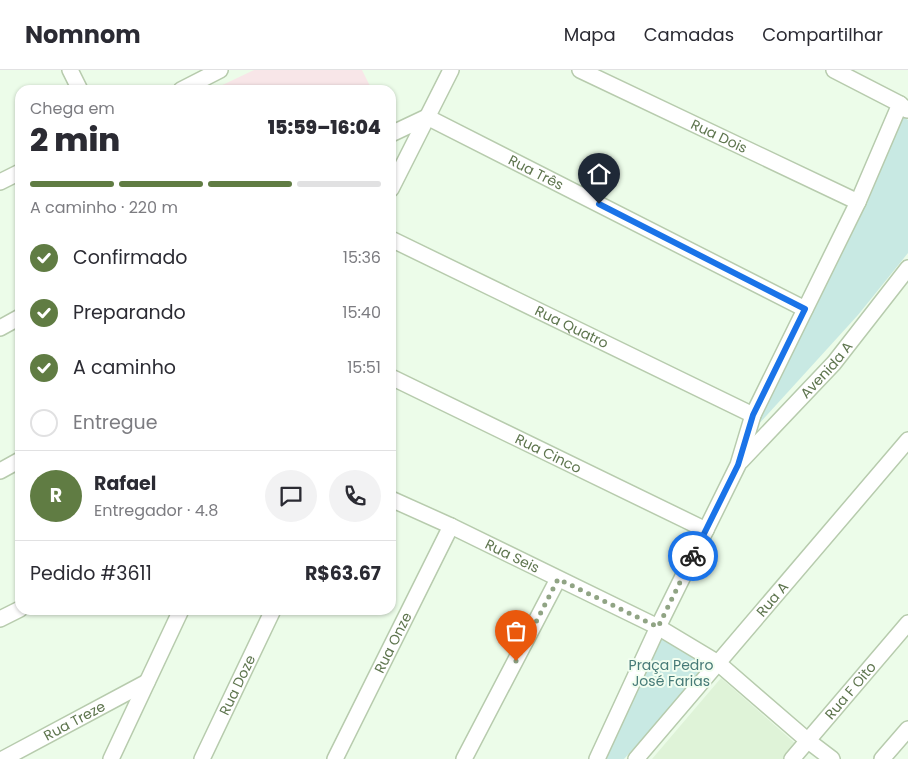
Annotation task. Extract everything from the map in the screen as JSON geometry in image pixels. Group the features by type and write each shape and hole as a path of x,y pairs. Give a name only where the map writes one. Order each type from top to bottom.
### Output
{"street":[{"path":"70,70 78,85"},
{"path":"191,85 220,70"},
{"path":"396,179 451,70"},
{"name":"Rua Dois","path":"580,70 858,202"},
{"path":"597,759 658,627 738,465 753,415 904,107 834,70"},
{"path":"396,132 427,117"},
{"name":"Rua Três","path":"427,117 805,309"},
{"path":"0,182 15,174"},
{"name":"Rua Quatro","path":"396,241 753,415"},
{"name":"Avenida A","path":"738,465 834,363 908,268"},
{"path":"0,328 15,320"},
{"name":"Rua Cinco","path":"396,379 706,530"},
{"name":"Rua A","path":"636,759 908,440"},
{"path":"0,471 15,463"},
{"name":"Rua Seis","path":"396,501 658,627 718,663 807,740 832,759"},
{"name":"Rua Onze","path":"335,759 451,526"},
{"path":"464,759 558,579"},
{"path":"0,619 15,611"},
{"path":"111,759 178,615"},
{"name":"Rua Doze","path":"202,759 271,615"},
{"name":"Rua F Oito","path":"792,759 908,622"},
{"name":"Rua Treze","path":"3,759 147,682"},
{"path":"882,759 908,729"}],"shaded area":[{"path":"254,70 362,70 370,85 222,85"},
{"path":"721,678 796,744 783,759 652,759"}],"green space":[{"path":"903,116 908,120 908,253 858,315 756,427"},
{"name":"Praça Pedro José Farias","path":"661,638 708,666 624,759 605,759"}],"way so far":[{"path":"516,661 558,579 658,627 693,556"}],"route":[{"path":"599,204 805,309 753,415 738,465 693,556"}]}
